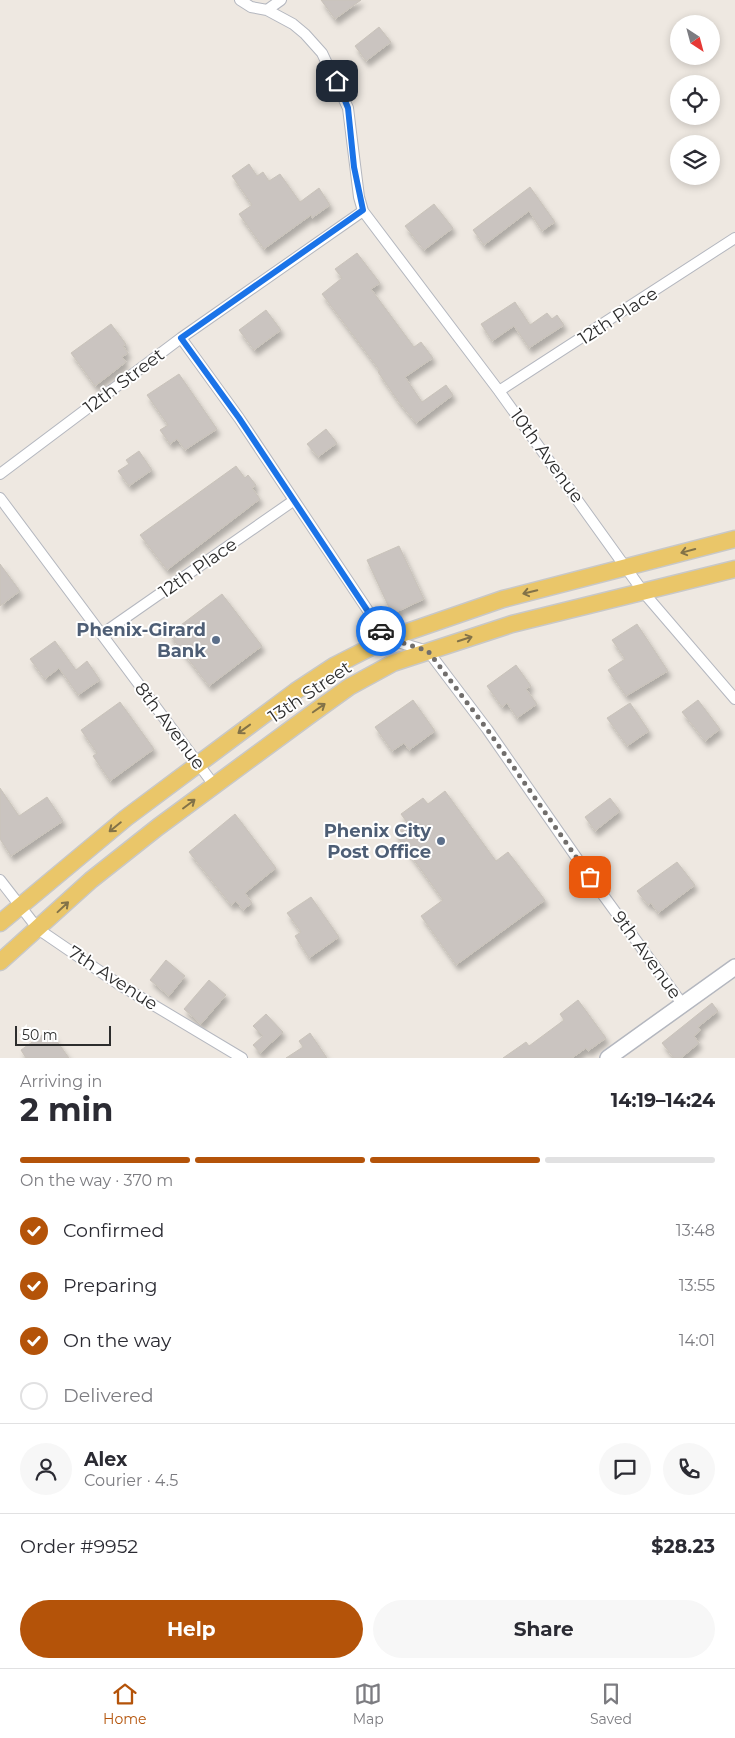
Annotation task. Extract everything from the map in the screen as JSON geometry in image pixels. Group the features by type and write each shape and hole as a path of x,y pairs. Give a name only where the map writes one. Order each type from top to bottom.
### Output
{"main road":[{"name":"13th Street","path":"0,922 126,818 296,691 334,666 387,638 503,599 735,539"},
{"name":"13th Street","path":"0,962 92,880 214,785 349,687 393,663 512,624 644,593 735,569"}],"street":[{"path":"240,0 251,7 268,10 305,34 322,53 337,81 348,108 354,167 363,210"},
{"path":"268,10 280,0"},
{"name":"12th Street","path":"0,474 181,338 363,210"},
{"name":"10th Avenue","path":"363,210 500,391 644,593 735,699"},
{"name":"12th Place","path":"500,391 735,238"},
{"path":"181,338 239,418 293,501 387,638 428,651"},
{"name":"8th Avenue","path":"0,498 214,785"},
{"name":"12th Place","path":"102,634 293,501"},
{"name":"9th Avenue","path":"428,651 487,729 590,877 683,1005"},
{"name":"7th Avenue","path":"0,880 38,929 120,986 242,1058"},
{"path":"618,1055 735,967"}],"building":[{"path":"321,0 361,0 335,19"},
{"path":"379,27 391,42 366,61 355,46"},
{"path":"249,164 257,176 263,172 269,181 280,174 300,202 319,188 330,205 312,218 311,215 264,249 239,214 252,205 232,176"},
{"path":"530,187 555,222 542,231 529,211 484,245 473,230"},
{"path":"434,204 453,228 424,250 405,226"},
{"path":"357,253 380,283 371,289 414,347 421,342 433,358 405,377 422,402 446,385 453,395 416,423 398,401 378,372 380,371 322,294 342,278 335,269"},
{"path":"515,302 530,325 547,313 552,319 557,315 564,325 529,348 514,326 492,341 481,324"},
{"path":"266,310 281,330 254,350 239,330"},
{"path":"111,324 126,344 123,346 128,353 122,357 126,362 95,386 71,353"},
{"path":"179,374 217,429 185,450 177,439 170,444 160,430 168,425 147,395"},
{"path":"326,429 337,443 318,457 307,444"},
{"path":"139,451 152,470 129,486 118,471 129,464 126,460"},
{"path":"236,466 245,478 248,475 256,485 252,488 260,499 167,570 140,535"},
{"path":"399,546 424,599 392,614 367,560"},
{"path":"0,564 20,591 0,606"},
{"name":"Phenix-Girard Bank","path":"222,594 262,646 209,686 169,634"},
{"path":"637,624 668,671 626,696 608,670 625,659 612,640"},
{"path":"55,641 76,670 87,661 100,680 78,695 59,668 45,679 30,659"},
{"path":"516,665 531,686 526,689 537,704 517,718 507,703 502,707 487,686"},
{"path":"413,700 435,731 409,750 404,743 392,751 375,727"},
{"path":"698,700 720,729 705,741 682,712"},
{"path":"120,702 154,749 110,781 93,756 97,753 81,730"},
{"path":"630,703 649,731 627,746 607,718"},
{"path":"0,788 19,816 47,797 63,821 11,856 0,839"},
{"path":"445,791 496,861 508,852 545,900 456,965 421,916 443,900 395,834 408,824 401,814 423,798 428,804"},
{"path":"610,798 620,811 595,831 585,817"},
{"path":"235,814 276,868 245,893 252,903 243,910 236,901 231,905 189,852"},
{"path":"677,862 695,885 658,913 651,903 648,905 637,891"},
{"path":"311,897 339,937 309,958 295,936 301,932 287,913"},
{"path":"166,960 185,976 169,996 150,980"},
{"path":"209,980 226,995 201,1024 184,1009"},
{"path":"578,1000 606,1038 588,1051 586,1048 572,1058 503,1058 526,1042 529,1046 564,1020 560,1014"},
{"path":"712,1003 718,1011 698,1027 701,1030 694,1036 699,1043 681,1058 674,1058 662,1043"},
{"path":"266,1014 283,1032 260,1053 253,1045 263,1036 253,1026"},
{"path":"49,1030 69,1058 26,1058 21,1050"},
{"path":"310,1033 327,1058 286,1058 303,1047 299,1041"}],"way so far":[{"path":"381,631 387,638 428,651 487,729 590,877"}],"place":[{"name":"Phenix-Girard Bank","path":"216,640"},
{"name":"Phenix City Post Office","path":"441,841"}],"route":[{"path":"337,81 348,108 354,167 363,210 264,282 181,338 239,418 381,631"}]}
